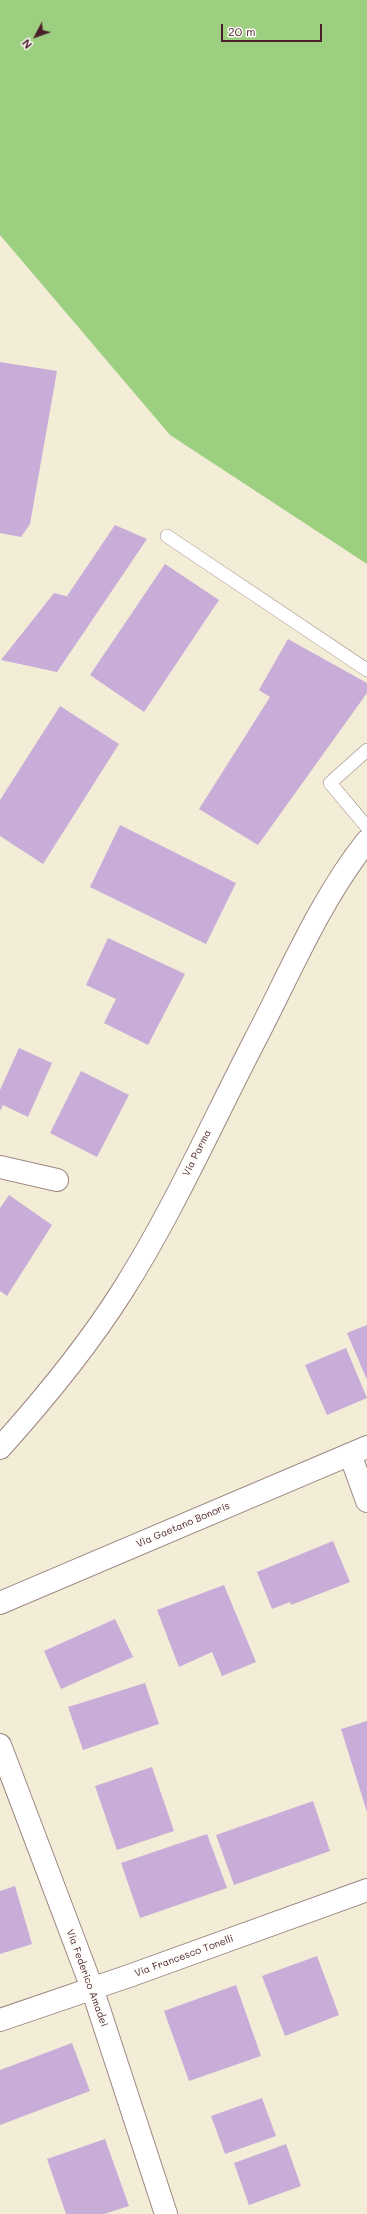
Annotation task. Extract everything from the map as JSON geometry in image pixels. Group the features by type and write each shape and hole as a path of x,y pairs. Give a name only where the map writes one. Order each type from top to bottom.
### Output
{"street":[{"name":"Via Parma","path":"0,1448 43,1401 80,1354 124,1290 159,1226 318,918 347,866 367,841"},
{"path":"0,1167 57,1180"},
{"path":"358,1451 367,1501"},
{"name":"Via Gaetano Bonoris","path":"0,1603 358,1451"},
{"name":"Via Federico Amadei","path":"0,1745 92,1988 166,2214"},
{"name":"Via Francesco Tonelli","path":"0,2020 367,1890"}],"lane":[{"path":"167,536 367,670"},
{"path":"367,750 330,783 367,827"}],"green space":[{"path":"0,0 367,0 367,564 170,435 0,235"}],"building":[{"path":"0,362 57,371 30,524 21,537 0,533"},
{"path":"115,525 147,539 57,672 1,660 54,593 73,598 67,596"},
{"path":"165,564 219,600 144,712 90,675"},
{"path":"288,639 367,683 367,693 258,845 199,809 270,697 259,690"},
{"path":"60,706 119,744 43,864 0,836 0,800"},
{"path":"120,825 236,883 206,944 90,887"},
{"path":"108,938 185,974 148,1045 104,1023 116,999 86,985"},
{"path":"19,1048 52,1063 28,1117 3,1105 0,1111 0,1090"},
{"path":"81,1071 129,1095 97,1157 50,1133"},
{"path":"9,1195 52,1225 7,1296 0,1291 0,1208"},
{"path":"367,1325 367,1380 347,1333"},
{"path":"346,1348 367,1398 327,1415 305,1365"},
{"path":"333,1541 350,1582 291,1605 290,1602 272,1609 257,1572"},
{"path":"224,1585 256,1662 222,1676 212,1652 179,1667 157,1610"},
{"path":"115,1619 133,1657 61,1689 44,1651"},
{"path":"145,1683 159,1724 83,1750 68,1707"},
{"path":"367,1721 367,1812 341,1729"},
{"path":"152,1767 174,1831 117,1850 95,1786"},
{"path":"313,1801 330,1851 234,1885 216,1835"},
{"path":"207,1834 227,1888 140,1918 121,1863"},
{"path":"15,1886 32,1944 0,1954 0,1891"},
{"path":"317,1956 339,2015 285,2036 262,1976"},
{"path":"236,1985 261,2056 189,2081 164,2011"},
{"path":"72,2043 90,2091 0,2125 0,2070"},
{"path":"262,2098 276,2136 225,2154 211,2116"},
{"path":"105,2139 129,2206 104,2214 66,2214 47,2159"},
{"path":"286,2144 301,2186 249,2205 234,2163"}]}
